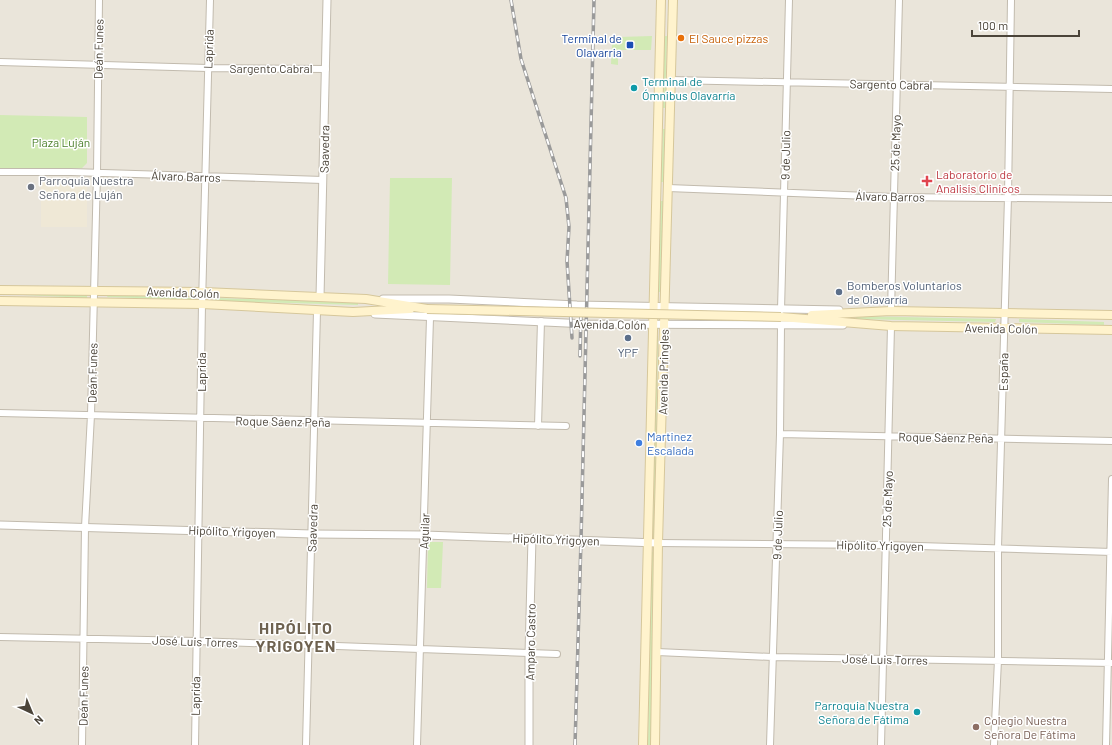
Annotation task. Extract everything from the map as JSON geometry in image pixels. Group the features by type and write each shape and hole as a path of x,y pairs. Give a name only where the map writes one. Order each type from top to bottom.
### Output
{"main road":[{"name":"Avenida Pringles","path":"643,745 661,0"},
{"name":"Avenida Pringles","path":"655,745 658,542 672,0"},
{"name":"Avenida Colón","path":"0,290 94,289 366,299 427,309"},
{"name":"Avenida Colón","path":"0,301 202,304 353,312 427,309 781,317 891,326 1112,330"},
{"name":"Avenida Colón","path":"781,317 891,311 1112,315"}],"street":[{"name":"Deán Funes","path":"82,745 86,526 91,414 97,173 97,65 99,0"},
{"name":"Laprida","path":"195,745 202,304 210,0"},
{"name":"Saavedra","path":"320,297 327,0"},
{"name":"9 de Julio","path":"770,745 780,434 786,82 790,0"},
{"name":"25 de Mayo","path":"891,311 899,0"},
{"name":"España","path":"994,745 998,660 998,548 1002,438 1003,328 1005,313 1008,197 1011,0"},
{"name":"Sargento Cabral","path":"0,62 208,68 326,69"},
{"name":"Sargento Cabral","path":"670,80 1112,89"},
{"name":"Álvaro Barros","path":"0,172 97,173 206,178 323,180"},
{"name":"Álvaro Barros","path":"668,188 894,197 1112,199"},
{"name":"Avenida Colón","path":"366,299 449,299 569,305 664,306 781,317"},
{"name":"Saavedra","path":"306,745 316,421 317,311"},
{"name":"Avenida Colón","path":"353,312 430,318 587,324 664,324 781,317"},
{"name":"Aguilar","path":"417,745 428,424 430,318"},
{"path":"538,426 541,322"},
{"name":"25 de Mayo","path":"881,745 885,659 891,326"},
{"name":"Roque Sáenz Peña","path":"0,414 91,414 201,419 566,426"},
{"name":"Roque Sáenz Peña","path":"780,434 889,435 1112,441"},
{"path":"1106,745 1110,663 1112,479"},
{"name":"Hipólito Yrigoyen","path":"0,525 86,526 312,534 424,535 647,542 886,545 1111,552"},
{"name":"Amparo Castro","path":"530,745 529,654 532,538"},
{"name":"José Luis Torres","path":"0,637 196,641 557,654"},
{"name":"José Luis Torres","path":"657,652 772,657 1110,663"}],"shaded area":[{"path":"0,0 1112,0 1112,745 0,745"},
{"path":"41,181 87,182 87,227 41,227"}],"green space":[{"path":"652,36 651,50 618,50 618,65 611,64 612,44 619,37"},
{"path":"664,36 667,36 665,108 663,108"},
{"name":"Plaza Luján","path":"0,115 87,117 87,163 82,168 0,168"},
{"path":"663,129 665,129 664,182 661,182"},
{"path":"390,178 452,178 450,285 388,284"},
{"path":"661,201 664,201 661,292 658,292"},
{"path":"2,292 87,295 87,298 2,294"},
{"path":"108,295 192,298 192,300 107,297"},
{"path":"215,298 358,302 358,305 215,301"},
{"path":"856,316 996,319 995,322 856,319"},
{"path":"1019,319 1104,322 1104,325 1019,322"},
{"path":"655,336 658,336 655,538 653,538"},
{"path":"428,542 443,542 441,588 427,588"},
{"path":"651,552 654,552 651,745 648,745"}],"railway":[{"path":"511,0 521,59 566,198 569,227 567,261 572,338"},
{"path":"575,745 594,0"},
{"path":"580,356 581,310"}],"place":[{"name":"El Sauce pizzas","path":"681,38"},
{"name":"Terminal de Olavarria","path":"630,45"},
{"name":"Terminal de Ómnibus Olavarría","path":"634,88"},
{"name":"Laboratorio de Analisis Clinicos","path":"927,181"},
{"name":"Parroquia Nuestra Señora de Luján","path":"31,187"},
{"name":"Bomberos Voluntarios de Olavarría","path":"839,292"},
{"name":"YPF","path":"628,338"},
{"name":"Martinez Escalada","path":"639,443"},
{"name":"Parroquia Nuestra Señora de Fátima","path":"917,712"},
{"name":"Colegio Nuestra Señora De Fátima","path":"976,727"}],"district":[{"name":"HIPÓLITO YRIGOYEN","path":"296,636"}]}
